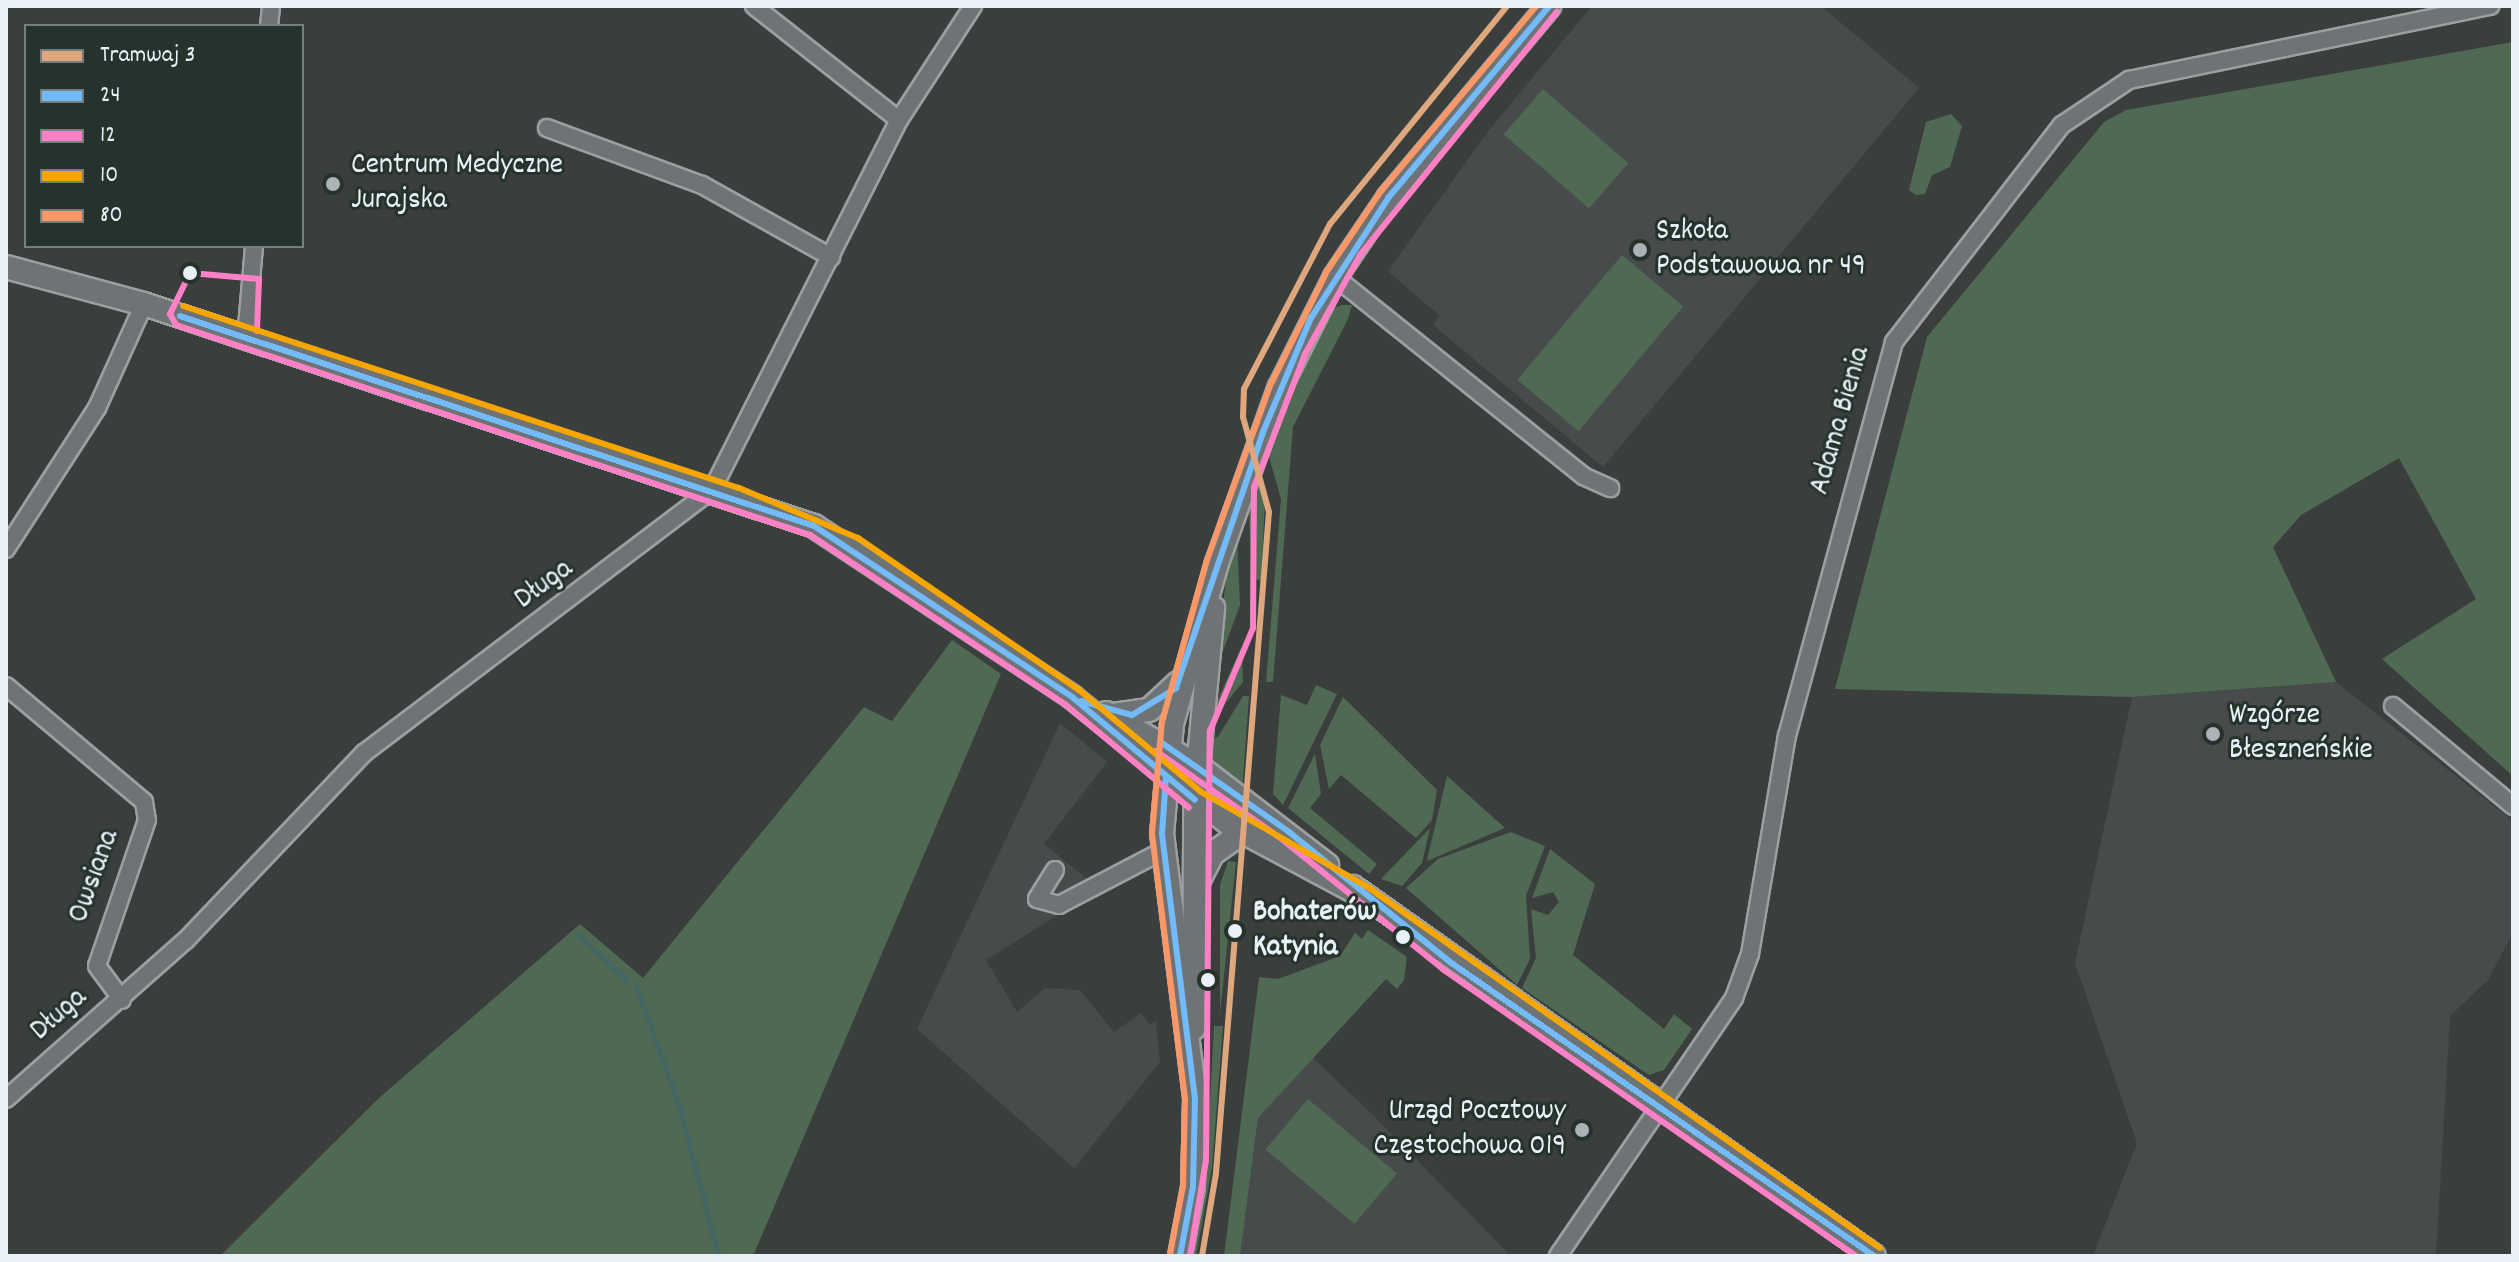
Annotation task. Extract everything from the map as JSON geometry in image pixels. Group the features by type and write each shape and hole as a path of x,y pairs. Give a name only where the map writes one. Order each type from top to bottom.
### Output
{"street":[{"path":"754,6 899,120"},
{"name":"Długa","path":"6,1099 122,1000 364,753 712,490 899,120 973,6"},
{"path":"1180,1256 1196,1160 1191,1047 1164,850 1168,746 1185,671 1217,563 1279,389 1335,277 1397,186 1549,6"},
{"name":"Adama Bienia","path":"1658,1107 1734,998 1750,954 1787,736 1880,375 1894,342 2062,125 2129,80 2491,6"},
{"path":"547,128 702,185 831,257"},
{"path":"246,338 254,248"},
{"path":"6,267 144,304 814,526 1072,697 1195,800 1244,832 1363,896"},
{"path":"1335,277 1583,476 1610,488"},
{"path":"6,549 97,408 144,304"},
{"path":"1191,1047 1199,988 1195,800 1217,563"},
{"path":"1110,714 1149,710 1185,671"},
{"name":"Owsiana","path":"6,686 144,802 147,820 97,966 122,1000"},
{"path":"1072,697 1110,714 1198,766 1363,896 1658,1107 1874,1256"},
{"path":"2393,706 2513,806"},
{"path":"1195,896 1212,854 1244,832"},
{"path":"1055,870 1037,899 1059,905 1164,850"},
{"path":"1558,1256 1658,1107"}],"shaded area":[{"name":"Szkoła Podstawowa nr 49","path":"1592,6 1821,6 1919,88 1603,467 1433,325 1440,316 1388,271 1489,130"},
{"path":"2336,682 2513,821 2513,933 2488,980 2450,1016 2436,1256 2093,1256 2137,1143 2075,963 2132,697"},
{"path":"1060,723 1107,762 1044,844 1090,881 1091,894 986,960 1017,1012 1045,988 1080,990 1114,1032 1141,1013 1150,1025 1156,1021 1160,1062 1074,1168 917,1029"},
{"path":"1311,1056 1511,1256 1240,1256 1258,1118"}],"green space":[{"path":"2513,42 2513,776 2382,659 2476,599 2399,458 2301,515 2273,547 2336,682 2132,697 1835,689 1927,337 2104,122 2126,110"},
{"path":"1543,89 1628,163 1589,208 1504,134"},
{"path":"1951,114 1962,126 1950,167 1932,175 1925,194 1916,195 1909,190 1926,122"},
{"path":"1622,255 1683,306 1579,431 1517,380"},
{"path":"1341,305 1352,305 1348,319 1293,427 1273,682 1266,682 1281,499 1267,450 1327,312"},
{"path":"1257,476 1265,502 1261,580 1251,579 1249,514"},
{"path":"1237,538 1240,605 1216,670 1226,578"},
{"path":"952,640 1001,674 753,1256 220,1256 379,1098 580,924 643,978 864,707 892,721"},
{"path":"1242,646 1243,682 1207,726 1213,710"},
{"path":"1316,685 1337,694 1283,805 1273,794 1281,695 1307,705"},
{"path":"1243,696 1249,696 1242,792 1208,758 1210,738 1218,737"},
{"path":"1343,697 1437,790 1432,820 1416,838 1341,775 1329,789 1320,745"},
{"path":"1315,754 1321,794 1310,808 1377,864 1369,874 1288,808"},
{"path":"1447,776 1505,828 1427,861 1427,860"},
{"path":"1430,828 1422,863 1402,886 1381,879"},
{"path":"1511,832 1545,846 1526,896 1530,959 1517,985 1406,888 1438,859"},
{"path":"1550,849 1595,884 1573,955 1664,1029 1674,1014 1692,1029 1664,1070 1649,1075 1522,988 1536,958 1531,909 1548,915 1559,902 1553,892 1532,898"},
{"path":"1228,861 1236,862 1220,1013 1220,885"},
{"path":"1368,930 1407,957 1404,980 1397,989 1386,979 1258,1118 1240,1256 1224,1256 1259,977 1278,979 1340,956 1355,933 1362,939"},
{"path":"1214,1026 1223,1026 1212,1168 1196,1256 1190,1256 1207,1155"},
{"path":"1308,1099 1397,1174 1354,1224 1266,1150"}],"waterway":[{"path":"578,935 627,980"},
{"path":"636,986 680,1109 718,1256"}],"tram line":[{"name":"3","path":"1202,1256 1216,1173 1269,512 1243,417 1244,389 1330,224 1507,6"}],"transit line":[{"name":"80","path":"1170,1254 1183,1186 1185,1099 1152,833 1162,722 1207,560 1270,386 1327,271 1381,191 1536,6"},
{"name":"24","path":"1081,701 1132,715 1176,688 1263,432 1311,318 1389,197 1549,6"},
{"name":"12","path":"1190,1256 1206,1160 1210,731 1253,628 1254,487 1305,354 1360,255 1557,12"},
{"name":"12","path":"257,331 259,279 190,273 170,314 176,325 810,535 1066,705 1189,808"},
{"name":"10","path":"183,306 739,488 858,538 1078,689 1201,792 1369,888 1880,1248"},
{"name":"24","path":"180,316 814,526 1072,697 1195,800"},
{"name":"24","path":"1162,743 1289,832 1450,962 1874,1256"},
{"name":"12","path":"1156,751 1283,840 1444,970 1856,1256"},
{"name":"24","path":"1166,777 1162,834 1195,1098 1193,1187 1180,1256"}],"place":[{"name":"Centrum Medyczne Jurajska","path":"333,184"},
{"name":"Szkoła Podstawowa nr 49","path":"1640,250"},
{"name":"Wzgórze Błeszneńskie","path":"2213,734"},
{"name":"Bohaterów Katynia","path":"1235,931"},
{"name":"Urząd Pocztowy Częstochowa 019","path":"1582,1130"}]}
